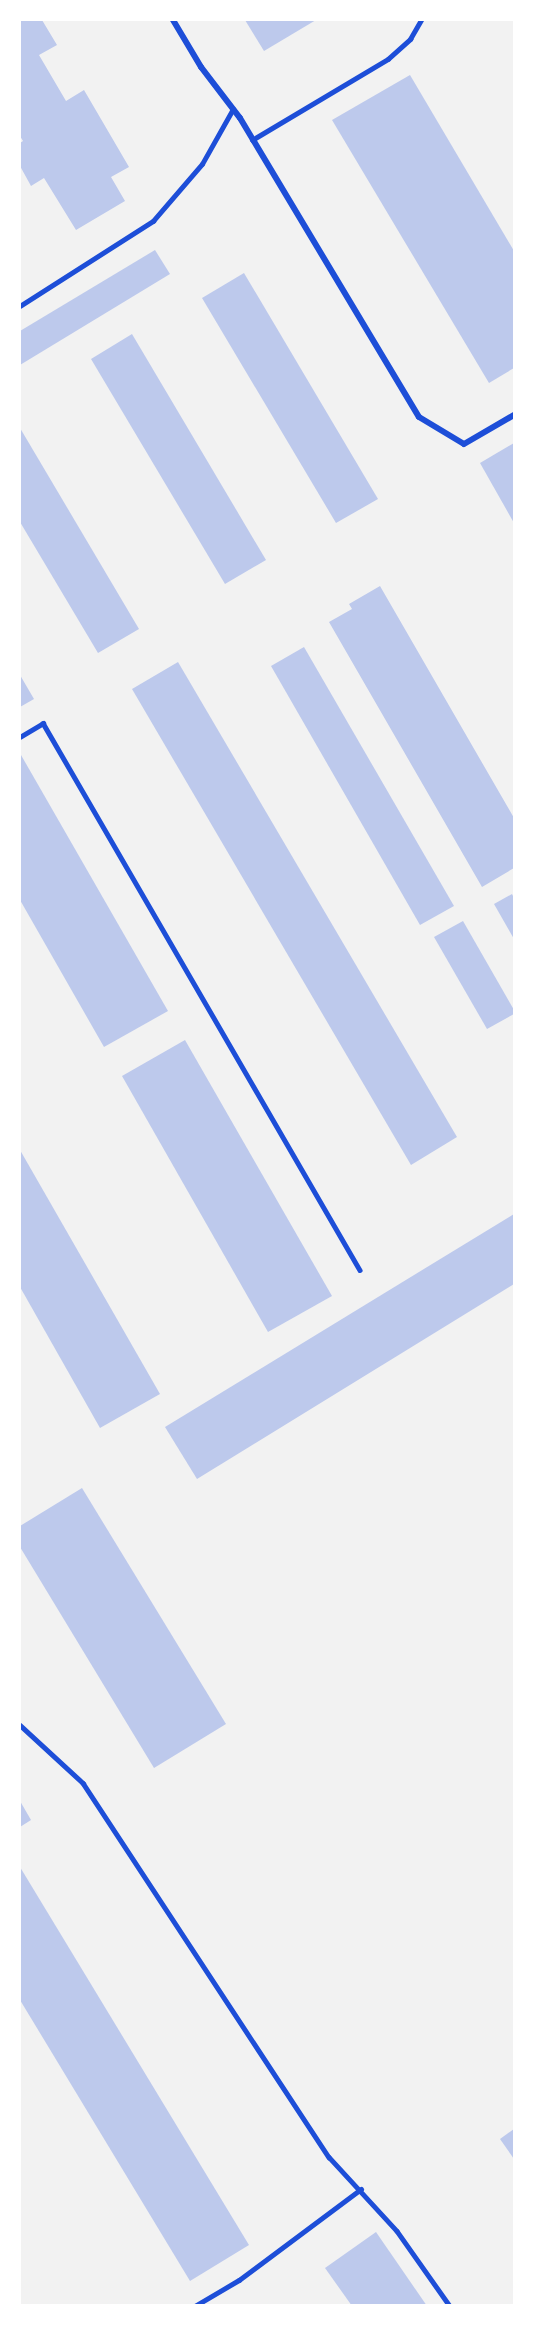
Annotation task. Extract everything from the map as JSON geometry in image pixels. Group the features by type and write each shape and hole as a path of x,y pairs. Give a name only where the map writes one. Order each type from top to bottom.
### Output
{"street":[{"path":"173,20 201,68 233,109 419,417 464,444 514,415"}],"lane":[{"path":"252,140 388,59 410,39 421,20"},
{"path":"20,306 153,221 202,164 233,109"},
{"path":"20,737 43,723 360,1270"},
{"path":"20,1725 83,1783 329,2157 362,2189 450,2306"},
{"path":"195,2306 239,2280 362,2189"}],"building":[{"path":"20,20 42,20 57,45 39,55 66,101 84,90 129,167 111,177 125,201 76,230 44,178 31,186 20,166 20,143 23,141 20,136"},
{"path":"245,20 316,20 264,51"},
{"path":"410,75 514,251 514,368 489,383 332,120"},
{"path":"155,250 170,274 20,365 20,331"},
{"path":"244,273 378,499 336,523 202,298"},
{"path":"132,334 266,560 225,584 91,359"},
{"path":"20,428 139,629 98,653 20,522"},
{"path":"514,443 514,523 480,463"},
{"path":"380,586 514,818 514,868 482,887 329,622 352,609 349,604"},
{"path":"304,647 454,906 420,925 271,666"},
{"path":"178,662 457,1137 411,1165 132,689"},
{"path":"20,675 34,699 20,707"},
{"path":"21,755 168,1011 104,1047 20,900"},
{"path":"512,894 514,898 514,939 494,904"},
{"path":"463,921 514,1010 514,1014 487,1029 434,937"},
{"path":"185,1040 332,1296 268,1332 122,1076"},
{"path":"20,1150 160,1394 100,1428 20,1287"},
{"path":"514,1214 514,1284 197,1479 165,1427"},
{"path":"82,1488 226,1724 154,1768 20,1547 20,1526"},
{"path":"20,1801 31,1820 20,1827"},
{"path":"20,1867 249,2245 190,2281 20,2000"},
{"path":"514,2129 514,2159 500,2139"},
{"path":"376,2232 427,2306 352,2306 325,2268"}]}
